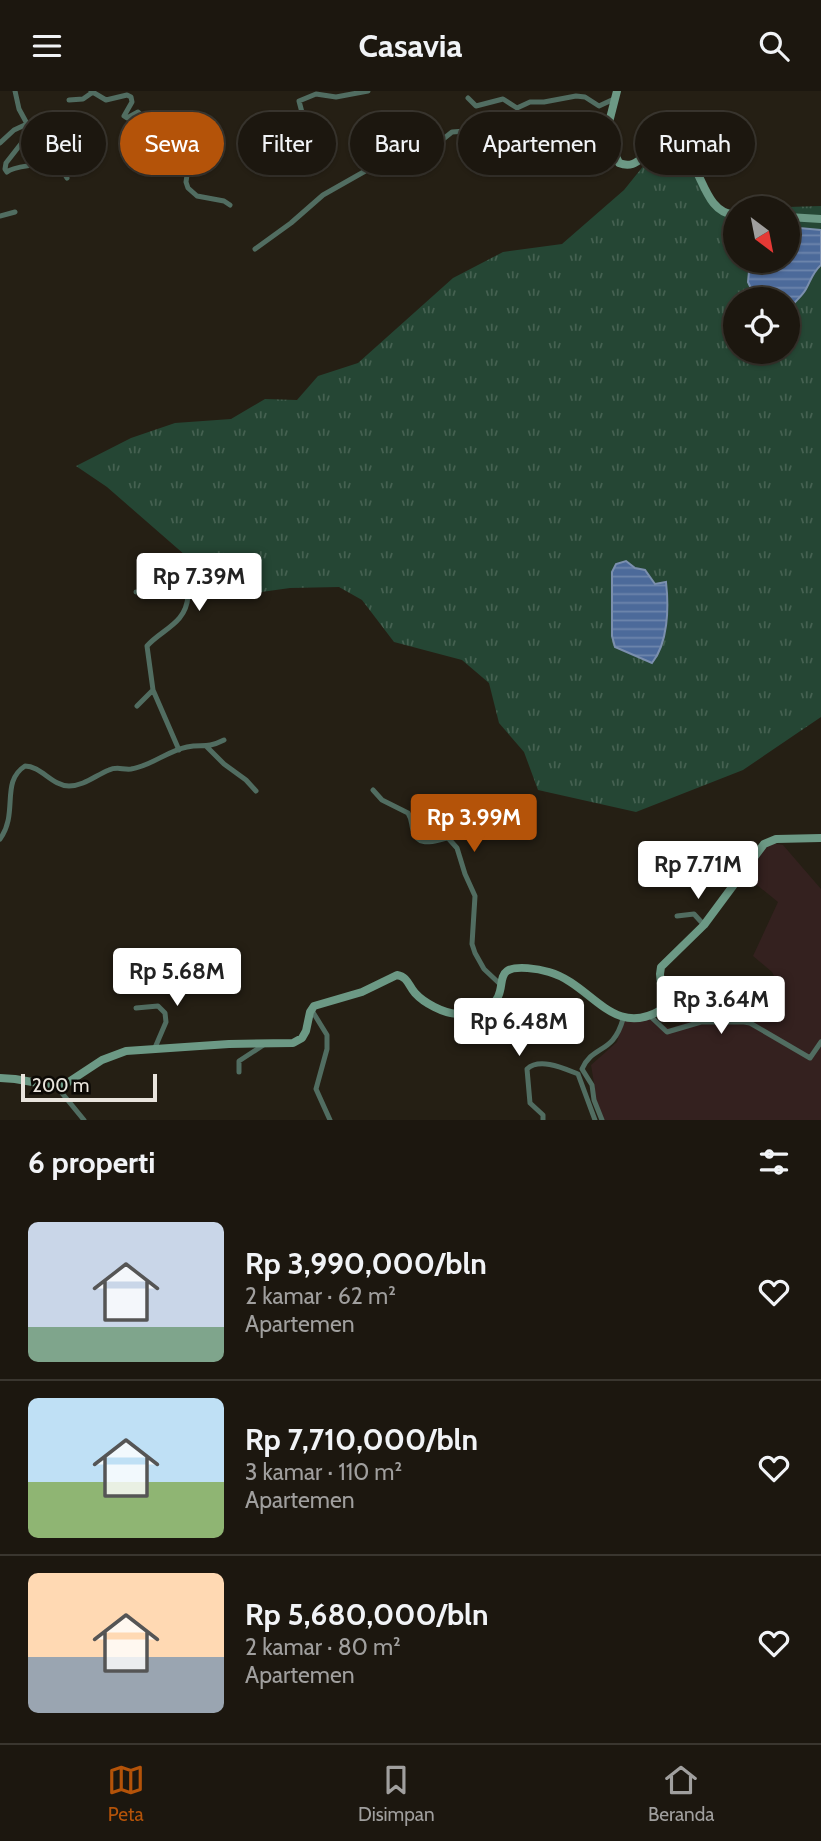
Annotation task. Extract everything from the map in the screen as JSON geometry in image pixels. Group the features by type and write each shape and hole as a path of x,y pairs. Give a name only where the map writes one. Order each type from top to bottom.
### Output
{"street":[{"path":"15,91 21,113"},
{"path":"302,112 299,101 316,94 336,97 368,91"},
{"path":"69,100 83,99 92,92 110,100 127,95 132,102 124,116 127,118 138,112 141,114 131,127 132,131 158,124 201,126 205,133 191,148 186,182 188,188 197,197 225,201 230,205"},
{"path":"468,98 476,106 503,99 517,108 530,101 544,102 576,96 587,98 598,106 616,95"},
{"path":"616,95 606,132 608,143 618,162 624,165 670,155 694,156 692,163 716,207 723,213"},
{"path":"0,143 21,127"},
{"path":"255,249 323,195 390,157 432,148 452,132 458,132"},
{"path":"21,144 6,163 6,171 21,168"},
{"path":"0,216 15,212"},
{"path":"800,218 821,219"},
{"path":"136,592 156,593 177,589 188,596 182,615 165,633 146,646 153,690 178,750"},
{"path":"137,706 153,690"},
{"path":"0,839 9,821 10,785 21,768 29,765 56,782 69,786 88,781 110,769 130,770 187,747 207,747 224,740"},
{"path":"207,747 256,791"},
{"path":"373,789 382,800 408,813 413,831 419,840 428,843 448,838 457,848 475,896 472,944 484,969 501,985"},
{"path":"0,1077 57,1087 111,1055 126,1051 229,1044 286,1044 302,1038 311,1009 318,1004 362,992 399,975 430,1004 451,1013 475,1012 493,1005 499,996 504,974 508,970 522,968 549,972 567,979 623,1019 650,1016 663,1007 660,974 662,967 704,925 767,842 776,839 821,838"},
{"path":"677,916 694,914 704,925"},
{"path":"136,1008 158,1006 165,1013 166,1022 154,1050"},
{"path":"311,1009 327,1035 327,1049 316,1089 330,1120"},
{"path":"650,1016 667,1032 701,1022 750,1023 810,1058 821,1042"},
{"path":"595,1120 580,1073 588,1059 614,1040 623,1019"},
{"path":"239,1072 239,1061 265,1044"},
{"path":"543,1120 543,1115 530,1103 527,1069 538,1063 580,1073 592,1085 594,1100 602,1120"},
{"path":"57,1087 83,1120"}],"shaded area":[{"path":"772,843 783,845 821,889 821,1120 601,1120 593,1097 595,1089 591,1065 617,1042 623,1021 655,1016 658,1023 670,1028 699,1018 750,1015 783,994 772,972 753,956 778,902 742,873 762,847"}],"green space":[{"path":"636,175 697,175 717,209 723,209 723,273 800,273 800,207 821,206 821,717 743,770 636,812 538,790 524,752 499,723 489,683 462,660 394,642 362,600 339,587 290,588 232,596 107,487 76,466 131,438 175,423 231,419 265,399 297,400 318,376 358,363 453,278 503,252 562,244 624,190"}],"water":[{"path":"800,228 821,230 821,265 800,297 800,287 750,287 749,273 800,273"},
{"path":"626,561 635,568 645,570 655,584 666,582 666,625 661,646 652,663 615,647 612,636 612,572 616,564"}]}
